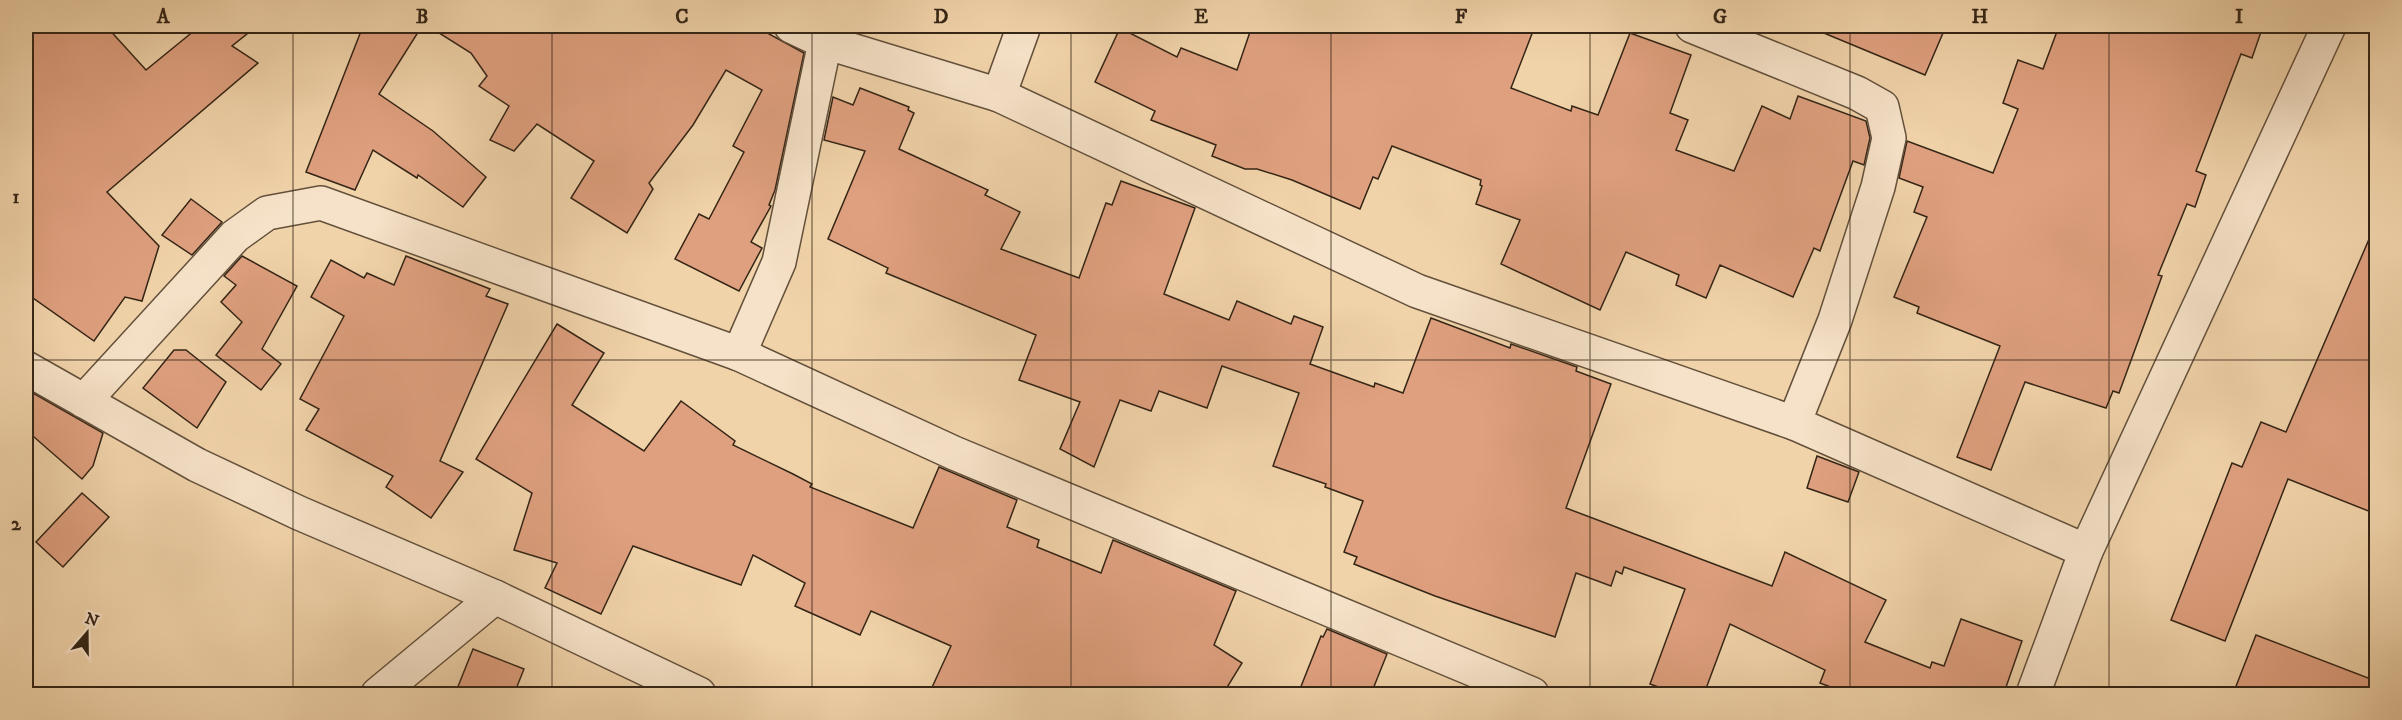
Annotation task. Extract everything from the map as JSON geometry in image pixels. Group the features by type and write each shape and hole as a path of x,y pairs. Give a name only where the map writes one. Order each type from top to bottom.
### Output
{"street":[{"path":"791,26 830,34 999,95 1418,291 1794,423 2086,551"},
{"path":"999,95 1024,26"},
{"path":"1692,26 1857,93 1882,107 1889,138 1878,187 1835,320 1794,423"},
{"path":"2033,694 2086,551 2329,26"},
{"path":"739,354 779,262 830,34"},
{"path":"84,401 235,236 267,213 321,203 739,354 954,453 1532,694"},
{"path":"26,368 197,465 299,513 495,597 699,694"},
{"path":"378,694 495,597"}],"building":[{"path":"26,26 106,26 146,70 200,26 257,26 232,46 258,63 107,192 159,246 142,301 125,297 94,341 26,293"},
{"path":"363,26 422,26 379,94 433,131 486,177 463,207 418,175 417,178 373,150 355,190 306,172"},
{"path":"428,26 773,26 769,34 804,53 775,190 769,205 771,206 751,242 762,248 739,291 675,259 699,214 709,219 744,152 733,146 762,90 726,70 693,125 649,183 653,189 627,233 571,198 594,161 537,124 514,151 490,140 509,106 479,86 487,76 471,53"},
{"path":"1252,26 1535,26 1511,88 1571,111 1572,106 1598,115 1630,33 1691,55 1670,113 1688,120 1676,150 1734,171 1762,106 1790,119 1798,96 1866,121 1870,138 1864,165 1853,161 1820,251 1814,248 1793,297 1720,265 1706,298 1676,285 1679,275 1626,252 1600,310 1501,264 1520,220 1476,204 1482,186 1480,185 1481,180 1392,146 1378,179 1373,177 1360,209 1292,180 1257,169 1245,169 1212,156 1216,145 1151,120 1155,111 1095,82 1120,28 1177,57 1181,48 1237,70"},
{"path":"1807,26 1946,26 1925,75"},
{"path":"2059,26 2263,26 2252,58 2241,54 2196,171 2206,175 2195,207 2187,204 2158,275 2162,276 2119,393 2113,391 2106,408 2025,382 1991,470 1957,457 2000,346 1917,313 1919,307 1894,297 1927,217 1914,212 1923,187 1899,178 1907,141 1993,173 2018,109 2003,103 2018,60 2043,69"},
{"path":"860,88 909,107 908,110 914,113 899,149 988,190 985,195 1020,212 1001,249 1079,278 1106,203 1112,205 1121,181 1195,208 1164,294 1229,320 1237,301 1291,324 1294,316 1323,327 1310,364 1374,387 1375,383 1403,393 1431,318 1510,348 1511,344 1577,367 1576,371 1611,384 1566,508 1772,586 1785,552 1886,600 1865,642 1930,668 1932,662 1944,666 1961,619 2022,641 2005,690 2011,694 1849,694 1820,683 1825,670 1730,624 1704,694 1678,694 1650,684 1685,589 1624,567 1622,574 1616,571 1611,586 1576,573 1555,637 1435,596 1354,564 1357,557 1344,552 1363,501 1325,487 1326,484 1273,466 1299,393 1222,366 1207,408 1159,391 1151,411 1120,400 1094,467 1060,449 1080,402 1019,380 1036,335 886,273 888,268 828,239 865,151 824,140 833,97 853,105"},
{"path":"191,199 222,222 192,255 162,235"},
{"path":"2376,223 2376,514 2288,479 2225,641 2171,620 2232,463 2242,467 2261,422 2286,432"},
{"path":"242,256 297,286 262,349 281,364 261,390 216,355 242,322 221,302 236,285 224,276"},
{"path":"406,256 490,289 486,296 508,304 440,461 463,472 431,518 386,487 393,476 306,430 319,409 300,399 344,316 311,297 331,260 364,278 367,273 394,285"},
{"path":"557,324 604,353 572,405 644,451 681,401 735,441 733,445 812,484 810,487 913,528 939,467 1017,500 1007,527 1039,540 1037,547 1101,573 1113,540 1236,591 1214,645 1242,663 1223,694 929,694 951,646 871,611 860,635 795,606 805,583 753,555 741,585 633,546 601,614 545,588 557,563 514,550 532,493 476,459"},
{"path":"174,350 186,350 226,382 197,428 143,388"},
{"path":"26,389 103,433 93,466 82,479 26,430"},
{"path":"1817,456 1859,472 1848,502 1807,488"},
{"path":"82,493 109,517 63,567 36,542"},
{"path":"1327,629 1387,654 1371,694 1298,694 1321,636 1323,637"},
{"path":"2256,635 2376,681 2376,694 2233,694"},
{"path":"473,649 524,669 514,694 455,694"}]}
